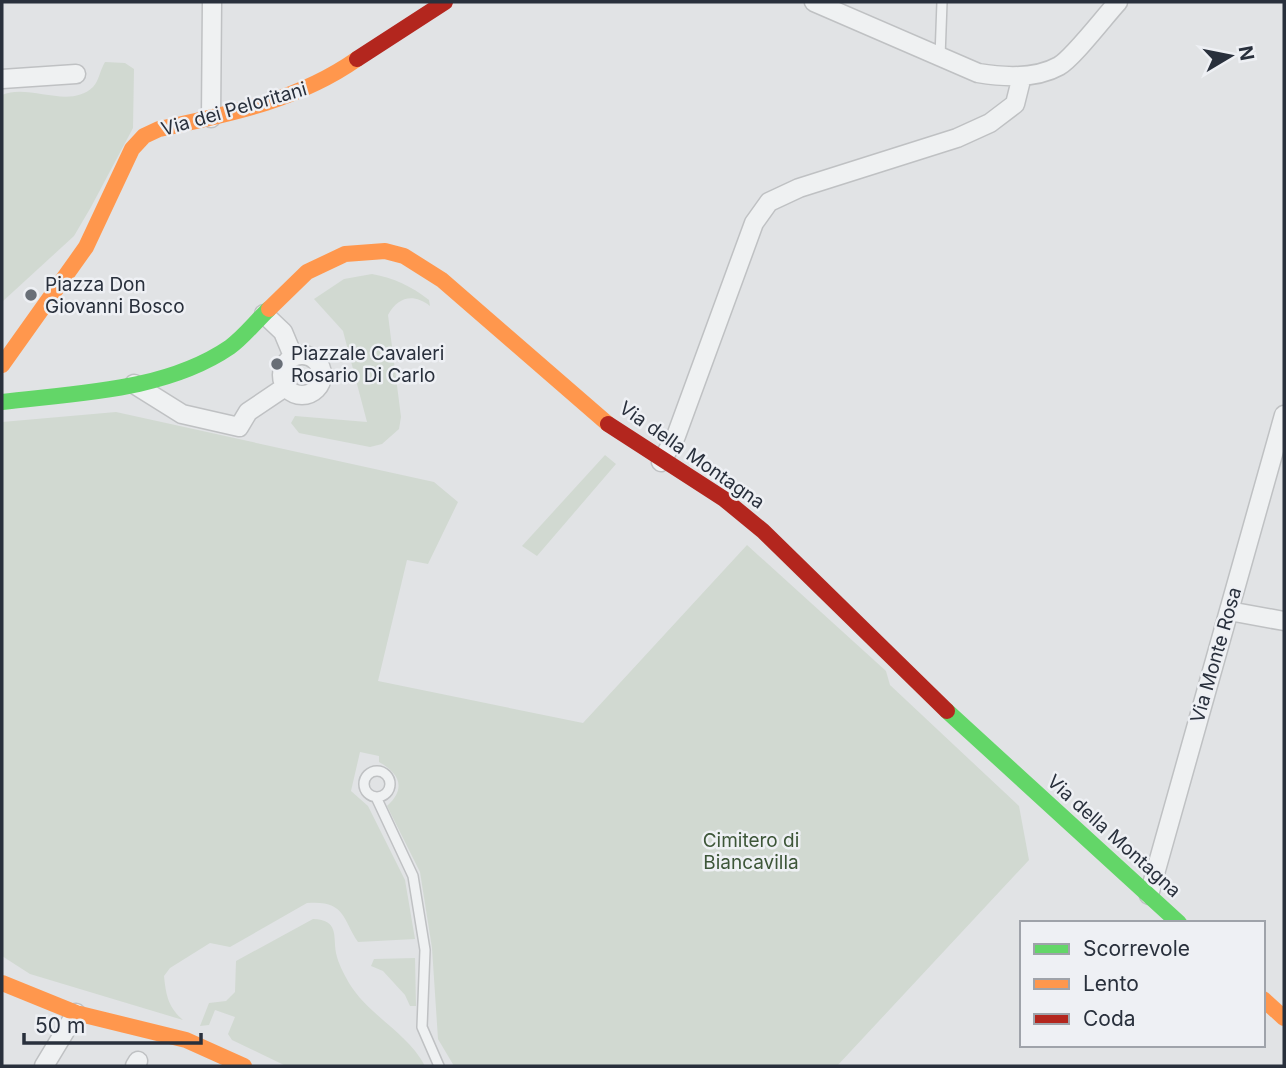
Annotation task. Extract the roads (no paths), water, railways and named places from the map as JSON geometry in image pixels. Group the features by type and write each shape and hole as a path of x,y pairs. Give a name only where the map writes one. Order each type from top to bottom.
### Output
{"street":[{"path":"211,118 212,2"},
{"name":"Via dei Peloritani","path":"2,365 86,247 132,149 144,136 159,129 211,118 298,93 322,82 420,14 445,2"},
{"path":"814,2 978,73 1022,76 1059,66 1118,2"},
{"path":"2,79 76,74"},
{"path":"661,462 676,436 754,223 769,202 799,188 957,138 990,124 1015,104 1022,76"},
{"name":"Via della Montagna","path":"2,402 134,384 189,370 216,357 307,272 345,254 385,251 404,256 442,279 615,430 661,462 724,499 763,531 940,705 1177,921"},
{"path":"264,314 283,332 293,356"},
{"path":"304,354 315,358 322,368 323,380 317,390 306,395 295,394 285,387 282,376 284,364 293,356 304,354"},
{"path":"134,384 182,414 239,427 248,412 285,387"},
{"name":"Via Monte Rosa","path":"1149,895 1284,415"},
{"path":"1229,611 1284,621"},
{"path":"3,987 76,1013 186,1040 244,1066"},
{"path":"1265,1001 1284,1018"},
{"path":"44,1066 76,1013"}],"lane":[{"path":"940,57 942,2"},
{"path":"376,797 414,877 425,950 422,1027 439,1066"}],"place":[{"name":"Piazza Don Giovanni Bosco","path":"31,295"},
{"name":"Piazzale Cavaleri Rosario Di Carlo","path":"277,364"}],"park label":[{"name":"Cimitero di Biancavilla","path":"751,851"}]}
